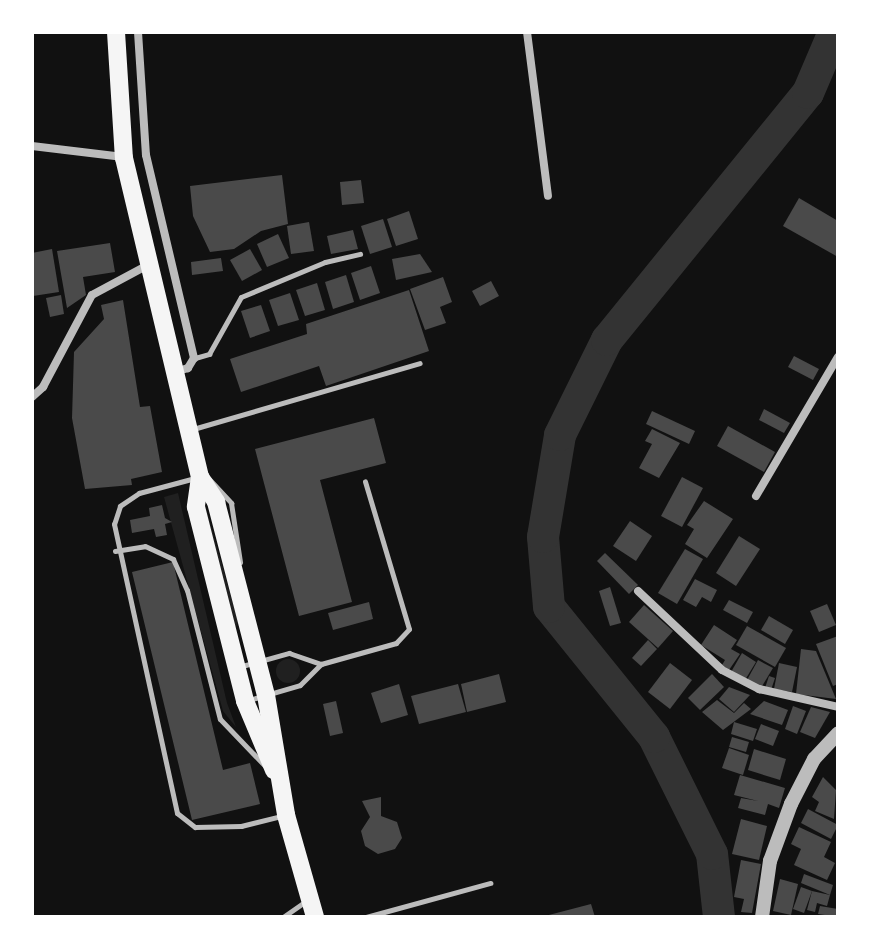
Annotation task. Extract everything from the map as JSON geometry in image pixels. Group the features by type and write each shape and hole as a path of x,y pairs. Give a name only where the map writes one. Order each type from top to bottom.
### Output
{"main road":[{"path":"116,32 124,158 148,265 200,477 216,502 266,695 286,815 315,917"},
{"path":"200,477 196,507 245,701 278,778"}],"street":[{"path":"138,32 146,155 194,358 188,368 174,372"},
{"path":"527,32 548,196"},
{"path":"32,146 124,158"},
{"path":"32,397 43,387 92,295 148,265"},
{"path":"756,496 838,357"},
{"path":"638,591 722,670 759,689 838,707"},
{"path":"762,917 770,861 791,804 814,759 838,733"}],"lane":[{"path":"194,358 209,354 241,297 325,262 360,254"},
{"path":"188,430 420,363"},
{"path":"200,477 139,493 120,506 114,524 115,551 177,813 195,827 241,826 286,815"},
{"path":"237,667 289,653 321,664 379,651 396,643 409,629 365,481"},
{"path":"115,551 145,546 173,559 187,590 220,719 278,778"},
{"path":"245,701 300,685 321,664"},
{"path":"366,917 490,883"},
{"path":"283,917 310,898"}],"shaded area":[{"path":"178,493 227,703 236,727 223,711 164,497"},
{"path":"204,501 238,622 236,627 232,624"},
{"path":"288,659 297,662 300,671 297,680 288,683 279,680 276,671 279,662"}],"building":[{"path":"282,175 288,224 261,231 234,249 210,252 193,216 190,186"},
{"path":"361,180 364,203 342,205 340,182"},
{"path":"799,198 838,221 838,257 783,226"},
{"path":"409,211 418,239 396,246 387,219"},
{"path":"383,219 392,247 370,254 361,226"},
{"path":"309,222 314,251 291,254 287,226"},
{"path":"353,230 358,249 331,254 327,236"},
{"path":"278,234 289,258 267,267 257,244"},
{"path":"110,243 115,272 83,277 86,295 67,308 57,251"},
{"path":"52,249 59,292 33,296 32,253"},
{"path":"250,249 262,270 242,281 230,260"},
{"path":"420,254 432,272 396,280 392,259"},
{"path":"221,258 223,271 192,275 191,262"},
{"path":"371,266 380,293 360,300 351,273"},
{"path":"346,275 354,302 333,309 325,282"},
{"path":"443,277 452,302 440,307 446,323 425,330 410,289"},
{"path":"491,281 499,296 480,306 472,291"},
{"path":"317,283 325,310 305,316 296,290"},
{"path":"409,290 429,351 326,386 319,366 241,392 230,359 307,334 306,324"},
{"path":"290,293 299,320 278,326 269,300"},
{"path":"61,295 64,314 50,317 46,298"},
{"path":"123,300 140,407 150,406 162,472 131,479 132,485 85,489 72,418 74,352 104,319 101,305"},
{"path":"261,305 270,331 250,338 241,311"},
{"path":"794,356 819,369 813,380 788,367"},
{"path":"764,409 790,423 784,433 759,420"},
{"path":"652,411 695,431 689,444 646,424"},
{"path":"374,418 386,463 320,480 352,602 299,616 255,449"},
{"path":"728,426 775,452 764,472 717,446"},
{"path":"652,429 680,443 659,478 639,468 652,444 645,441"},
{"path":"682,477 703,488 682,527 661,516"},
{"path":"704,501 733,519 707,558 685,544 694,529 687,525"},
{"path":"162,505 165,518 172,522 165,524 167,535 156,537 154,529 132,533 130,520 150,516 149,508"},
{"path":"630,521 652,536 636,561 613,546"},
{"path":"739,536 760,549 736,586 716,573"},
{"path":"685,549 703,559 677,604 658,593"},
{"path":"605,553 638,585 629,594 597,561"},
{"path":"173,562 223,770 250,763 260,804 192,820 132,572"},
{"path":"695,579 717,590 711,602 702,597 696,607 683,600"},
{"path":"610,587 621,623 610,626 599,591"},
{"path":"729,600 753,612 747,623 723,610"},
{"path":"369,602 373,619 333,630 328,613"},
{"path":"827,604 836,625 819,632 810,611"},
{"path":"644,605 673,631 658,648 629,622"},
{"path":"769,616 793,630 785,644 761,630"},
{"path":"714,625 737,640 731,649 740,654 729,670 722,665 725,660 701,645"},
{"path":"747,626 786,648 775,667 736,645"},
{"path":"838,636 838,684 833,686 816,644"},
{"path":"648,640 657,649 641,666 632,658"},
{"path":"801,649 816,651 836,699 796,694"},
{"path":"742,653 756,662 745,680 731,672"},
{"path":"758,660 773,668 761,688 747,680"},
{"path":"670,663 692,680 670,709 648,692"},
{"path":"779,663 797,667 792,692 774,689"},
{"path":"499,674 506,702 467,712 461,684"},
{"path":"712,674 724,687 700,710 688,698"},
{"path":"769,676 775,678 771,690 765,688"},
{"path":"399,684 408,715 381,723 371,693"},
{"path":"458,684 466,712 419,724 411,696"},
{"path":"729,687 750,695 734,712 719,699"},
{"path":"717,700 734,713 744,703 751,709 723,730 702,712"},
{"path":"336,701 343,733 330,736 323,704"},
{"path":"764,701 788,710 782,725 750,714"},
{"path":"793,706 806,711 797,734 785,729"},
{"path":"811,707 830,712 815,738 800,732"},
{"path":"734,722 757,729 753,741 731,734"},
{"path":"761,724 779,731 773,746 755,739"},
{"path":"732,737 749,742 746,752 729,747"},
{"path":"729,748 749,755 743,775 722,768"},
{"path":"754,749 786,759 780,780 748,770"},
{"path":"740,775 785,788 779,808 768,804 765,815 738,808 741,798 758,801 734,795"},
{"path":"823,777 836,790 834,819 815,811 819,802 812,797"},
{"path":"381,797 381,816 397,822 402,838 395,849 378,854 365,846 361,831 370,817 362,801"},
{"path":"808,809 838,825 831,839 801,823"},
{"path":"741,819 767,826 759,860 732,854"},
{"path":"799,827 831,842 824,857 835,863 827,880 794,865 801,849 791,844"},
{"path":"741,860 761,864 752,913 741,912 744,899 734,897"},
{"path":"804,874 833,885 830,895 801,883"},
{"path":"780,879 798,884 791,915 773,911"},
{"path":"801,887 812,891 804,913 793,909"},
{"path":"812,891 830,895 827,906 817,903 815,912 807,910"},
{"path":"591,904 595,917 545,917 545,916"},
{"path":"820,906 838,909 838,917 818,914"}],"waterway":[{"path":"719,917 712,854 654,737 549,607 543,537 560,435 607,340 808,93 834,32"}]}
